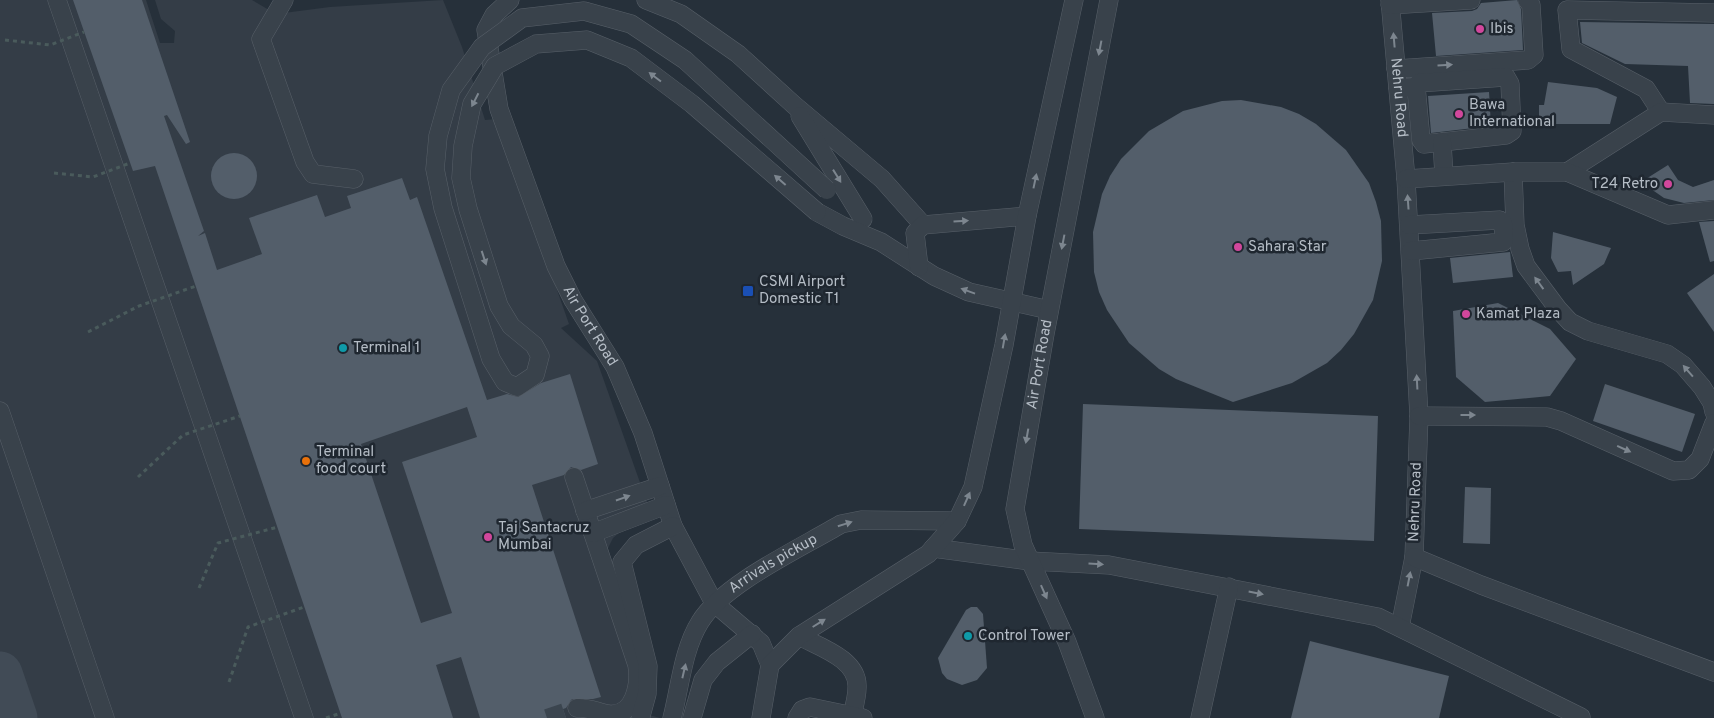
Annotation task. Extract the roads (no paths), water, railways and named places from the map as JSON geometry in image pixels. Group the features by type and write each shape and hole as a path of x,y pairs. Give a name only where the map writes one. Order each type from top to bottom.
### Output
{"street":[{"path":"56,0 304,718"},
{"path":"284,0 261,39 305,162 313,174 354,179"},
{"name":"Air Port Road","path":"510,0 494,15 486,30 499,109 556,266 572,300 615,367 643,433 673,526 714,603 752,634"},
{"path":"646,0 681,14 716,36 794,105 882,178 923,225"},
{"path":"770,665 798,636 928,554 957,521 973,487 1004,345 1010,302 1027,216 1074,0"},
{"name":"Air Port Road","path":"1095,718 1067,642 1023,544 1015,509 1049,310 1109,0"},
{"path":"1390,3 1471,0"},
{"path":"1396,69 1528,60 1534,55 1531,5 1527,0"},
{"name":"Nehru Road","path":"1390,3 1406,179 1419,416 1414,557 1400,626"},
{"path":"1661,112 1646,89 1571,49 1568,10 1714,13"},
{"path":"863,219 827,190 685,60 631,24 584,11 522,18 482,47 452,90 438,136 435,169 443,208 491,359 505,382 517,387 535,375 540,356 534,344 510,326 499,306 468,209 461,178 463,146 472,104 495,66 536,44 587,40 631,58 692,104 817,212 842,226 881,242 919,267 969,292 1049,310"},
{"path":"1398,88 1416,86 1419,83 1503,77 1509,81 1511,133 1426,144 1422,142 1416,86"},
{"path":"794,105 863,219 881,242"},
{"path":"1568,172 1661,112 1714,115"},
{"path":"1442,142 1444,176"},
{"path":"1406,179 1513,172 1568,172 1668,215 1714,210"},
{"path":"1513,172 1514,225 1520,249 1526,266 1558,309 1570,322 1588,331 1667,354 1683,365 1702,387 1712,403 1714,412"},
{"path":"919,267 916,233 923,225 1027,216"},
{"path":"1409,225 1500,220 1503,223 1503,242 1411,251"},
{"path":"0,411 105,718"},
{"path":"1419,416 1547,417 1561,421 1673,471 1689,470 1700,458 1714,423"},
{"path":"574,477 638,673 637,692 626,710 618,716 584,707 576,708"},
{"path":"586,511 660,486"},
{"path":"592,533 666,505"},
{"name":"Arrivals pickup","path":"672,718 690,646 699,623 714,603 731,589 841,524 861,520 957,521"},
{"path":"641,716 647,694 648,666 622,562 636,545 673,526"},
{"path":"933,548 1030,561 1109,565 1378,617 1400,626 1580,717"},
{"path":"1414,557 1481,585 1714,672"},
{"path":"1200,718 1230,587"},
{"path":"692,718 703,680 717,662 752,634 761,643 770,665 761,718"},
{"path":"797,718 802,710 810,707 858,717 858,687 851,668 842,659 798,636"}],"tunnel":[{"path":"547,718 577,708"}],"place":[{"name":"Ibis","path":"1480,29"},
{"name":"Bawa International","path":"1459,114"},
{"name":"T24 Retro","path":"1668,184"},
{"name":"Sahara Star","path":"1238,247"},
{"name":"CSMI Airport Domestic T1","path":"748,291"},
{"name":"Kamat Plaza","path":"1466,314"},
{"name":"Terminal 1","path":"343,348"},
{"name":"Terminal food court","path":"306,461"},
{"name":"Taj Santacruz Mumbai","path":"488,537"},
{"name":"Control Tower","path":"968,636"}]}
